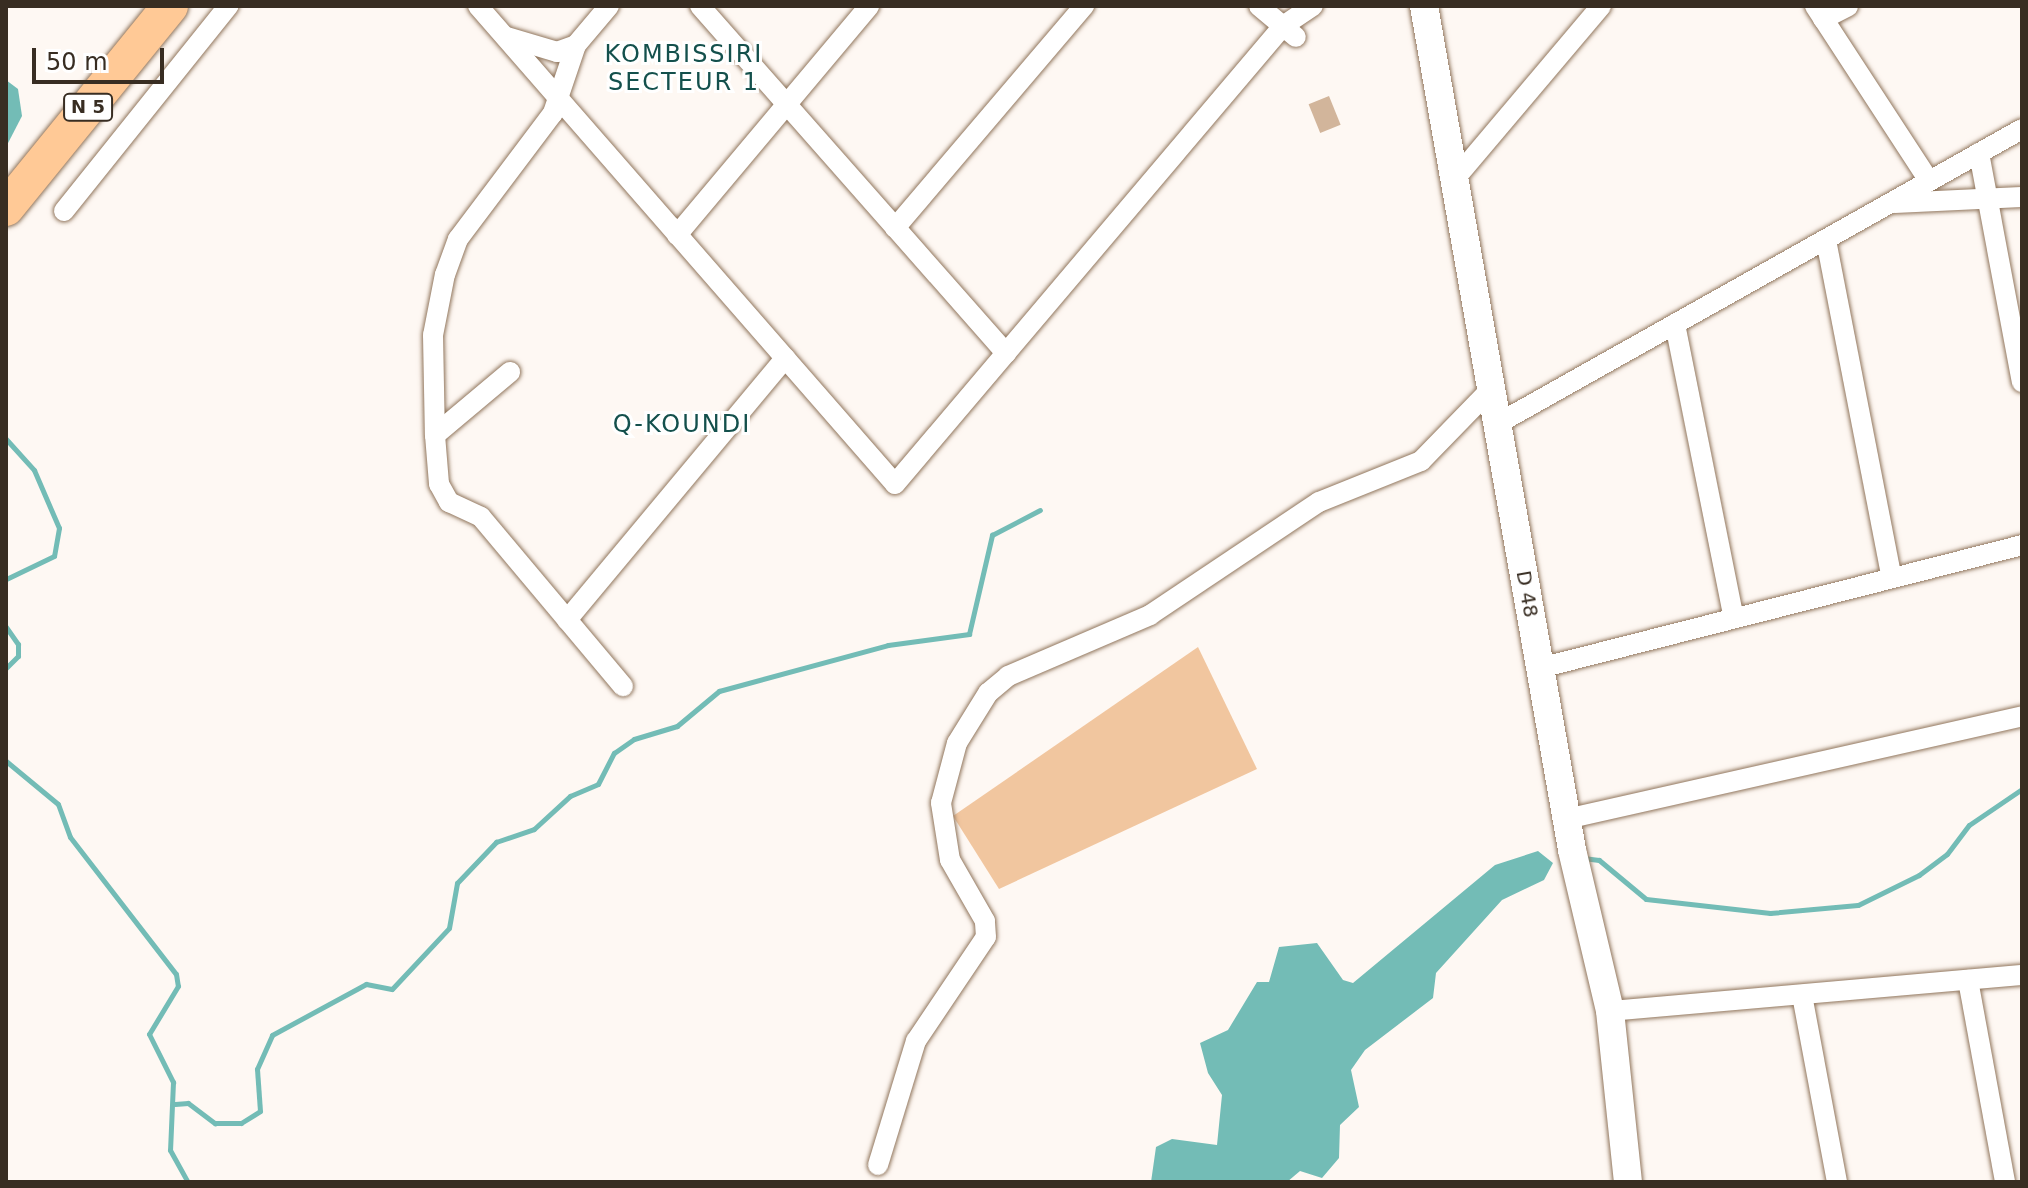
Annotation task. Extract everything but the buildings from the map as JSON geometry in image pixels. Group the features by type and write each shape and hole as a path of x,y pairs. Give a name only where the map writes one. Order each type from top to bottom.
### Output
{"highway":[{"name":"N 5","path":"6,208 170,6"}],"street":[{"path":"64,211 228,6"},
{"path":"478,6 559,103 895,484 1006,353 1313,6"},
{"path":"609,6 576,45 559,103 458,239 433,335 435,435 439,484 449,502 481,517 623,686"},
{"path":"700,6 1006,353"},
{"path":"677,235 869,6"},
{"path":"895,228 1084,6"},
{"path":"1259,6 1289,32"},
{"name":"D 48","path":"1424,6 1566,819 1610,1011 1628,1182"},
{"path":"1454,180 1601,6"},
{"path":"1848,6 1819,12 1929,181"},
{"path":"505,36 557,52 576,45"},
{"path":"1497,424 2022,129"},
{"path":"1979,153 2022,382"},
{"path":"1890,203 2022,197"},
{"path":"1826,240 1892,578"},
{"path":"1675,324 1734,618"},
{"path":"567,620 785,358"},
{"path":"435,435 510,372"},
{"path":"878,1165 916,1041 986,937 985,921 950,860 941,803 957,743 988,693 1008,676 1150,615 1319,502 1421,461 1491,389"},
{"path":"1540,668 2022,545"},
{"path":"1566,819 2022,716"},
{"path":"1610,1011 2022,975"},
{"path":"1968,980 2005,1182"},
{"path":"1802,995 1837,1182"}],"shaded area":[{"path":"1198,647 1257,769 999,889 953,816"}],"water":[{"path":"6,80 18,89 22,116 6,147"},
{"path":"1538,851 1553,863 1544,880 1502,900 1436,973 1433,998 1365,1050 1351,1070 1359,1107 1340,1125 1339,1158 1322,1178 1300,1171 1287,1182 1151,1182 1156,1147 1172,1139 1217,1145 1222,1095 1208,1073 1200,1043 1228,1030 1257,982 1269,982 1279,947 1317,943 1343,980 1353,983 1495,865"}],"waterway":[{"path":"6,439 34,470 59,528 54,556 6,579"},
{"path":"175,1104 188,1103 215,1123 241,1123 260,1111 257,1069 272,1035 366,984 392,989 449,928 457,883 496,842 534,829 570,796 598,784 614,753 634,739 677,726 719,691 888,645 969,634 992,535 1040,510"},
{"path":"6,627 18,644 18,656 6,668"},
{"path":"6,761 58,804 70,837 176,974 178,986 149,1034 173,1082 170,1150 188,1182"},
{"path":"1583,858 1599,860 1646,899 1770,913 1858,905 1919,875 1947,854 1969,825 2022,789"}],"district":[{"name":"KOMBISSIRI SECTEUR 1","path":"684,69"},
{"name":"Q-KOUNDI","path":"682,425"}]}
